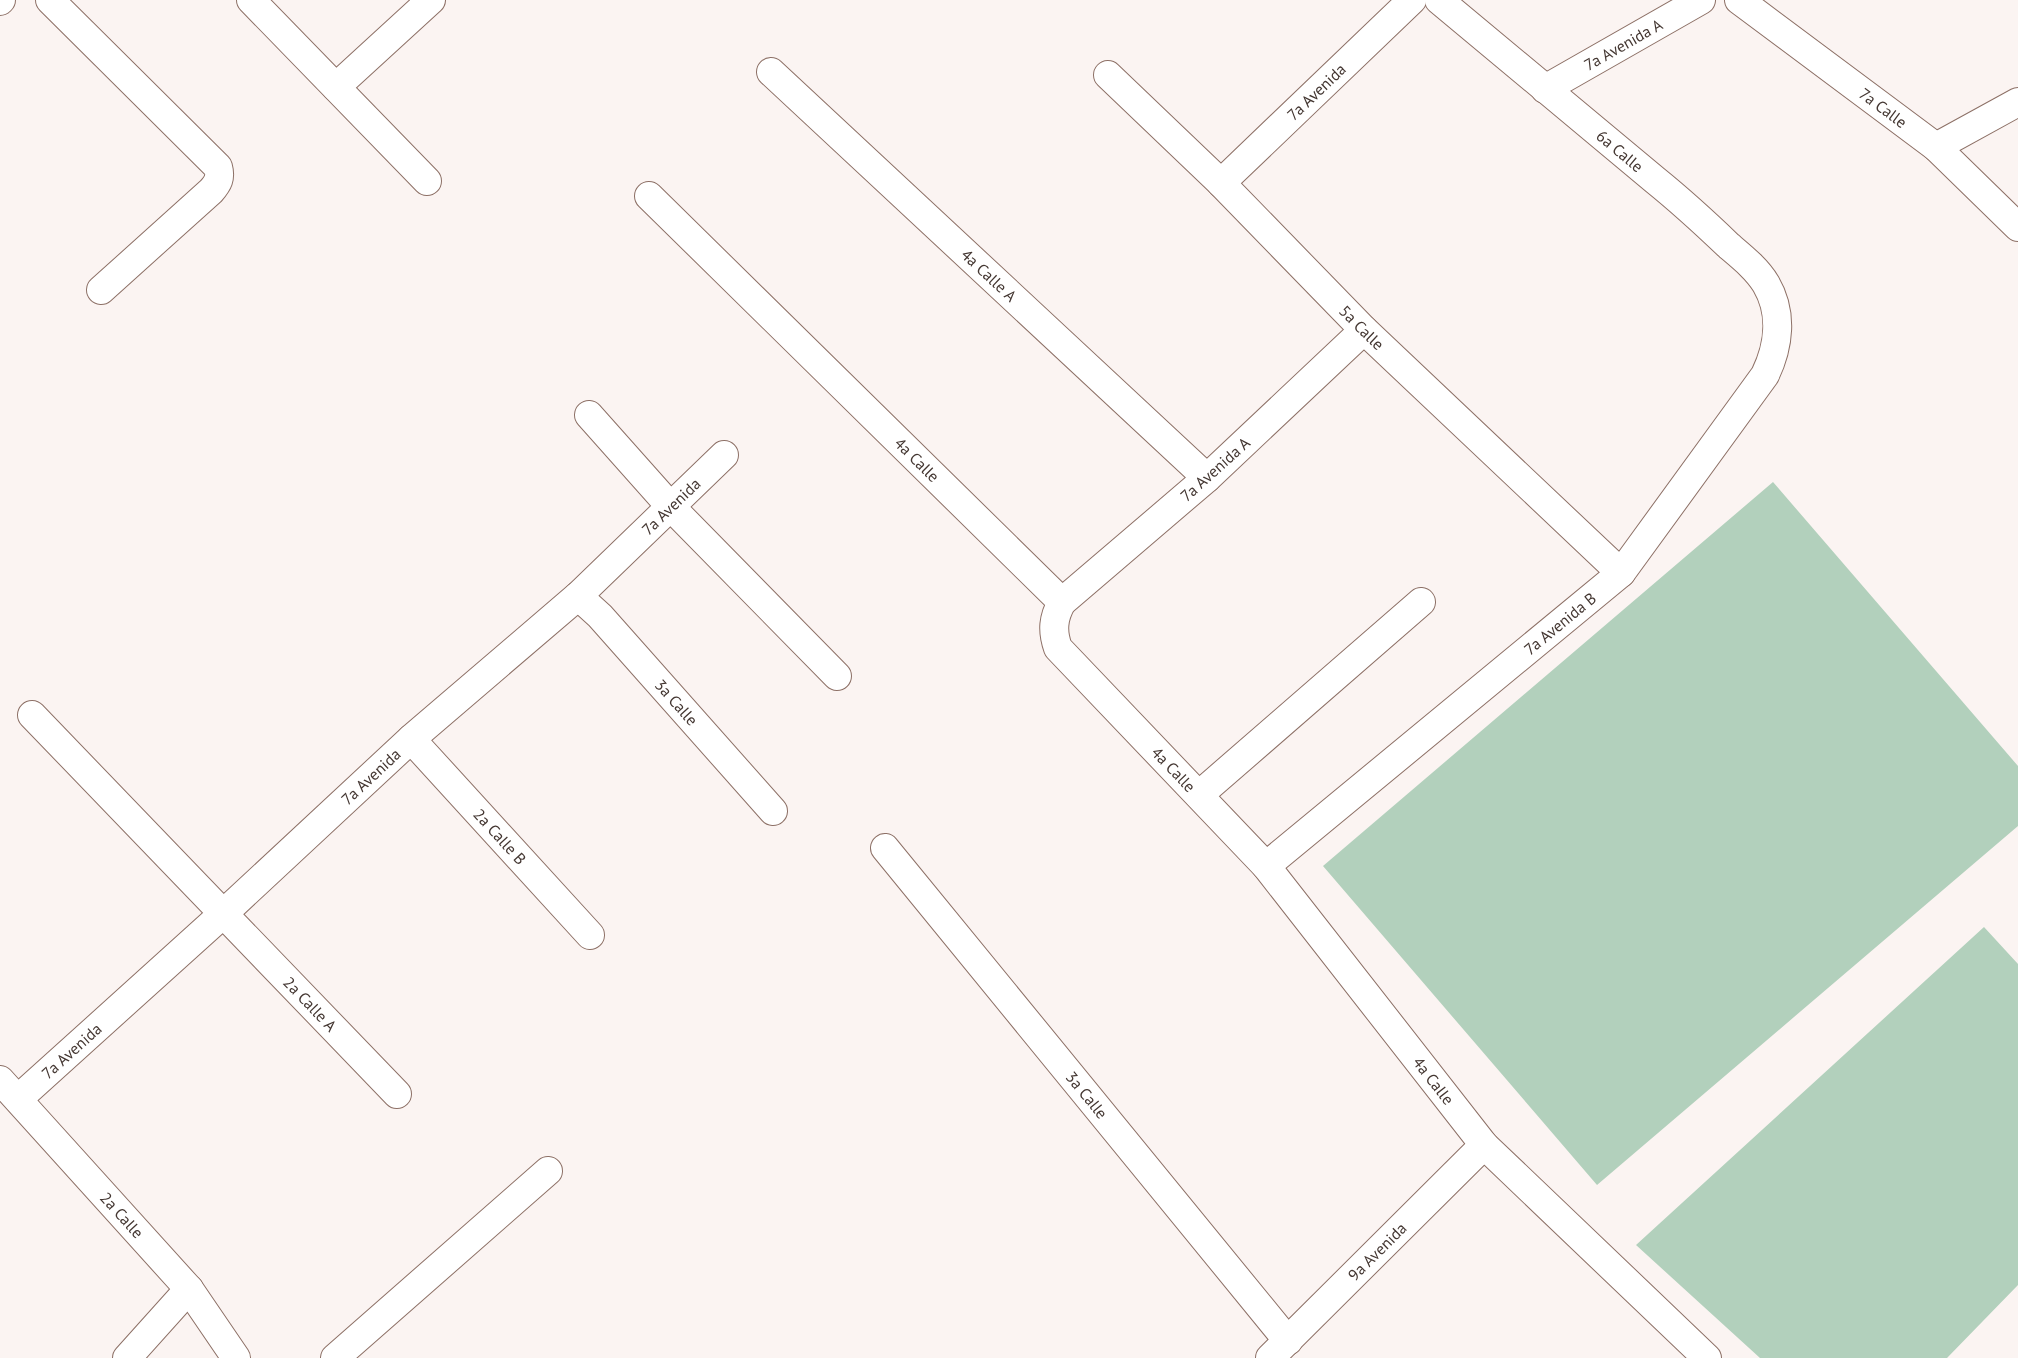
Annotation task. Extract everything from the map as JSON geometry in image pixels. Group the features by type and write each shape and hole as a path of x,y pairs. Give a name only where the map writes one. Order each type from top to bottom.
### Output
{"street":[{"path":"50,0 218,167 220,175 218,182 211,191 101,290"},
{"path":"251,0 428,181"},
{"path":"336,87 430,0"},
{"name":"7a Avenida","path":"1221,183 1412,0"},
{"name":"6a Calle","path":"1439,0 1691,210 1755,269 1766,284 1774,302 1778,320"},
{"name":"7a Avenida A","path":"1545,89 1701,0"},
{"name":"7a Calle","path":"1739,0 1936,147 2018,228"},
{"name":"4a Calle A","path":"771,72 1207,478"},
{"name":"5a Calle","path":"1108,75 1221,183 1364,330 1621,573"},
{"path":"1936,147 2018,102"},
{"name":"4a Calle","path":"649,196 1062,602 1054,620 1058,648 1266,866 1484,1145 1707,1358"},
{"name":"7a Avenida B","path":"1266,866 1621,573 1765,375 1773,358 1778,339 1778,320"},
{"name":"7a Avenida A","path":"1062,602 1207,478 1364,330"},
{"path":"589,415 670,506 837,676"},
{"name":"7a Avenida","path":"9,1089 224,913 411,739 578,596 724,455"},
{"name":"3a Calle","path":"578,596 600,616 773,811"},
{"path":"1199,795 1421,602"},
{"name":"2a Calle A","path":"32,715 397,1094"},
{"name":"2a Calle B","path":"411,739 590,935"},
{"name":"3a Calle","path":"885,848 1279,1349"},
{"name":"2a Calle","path":"9,1089 189,1289 236,1358"},
{"name":"9a Avenida","path":"1279,1349 1484,1145"},
{"path":"334,1358 548,1171"},
{"path":"127,1358 189,1289"}],"green space":[{"path":"1773,482 2018,766 2018,826 1597,1185 1323,866"},
{"path":"1984,927 2018,964 2018,1285 1947,1358 1760,1358 1636,1245"}]}
